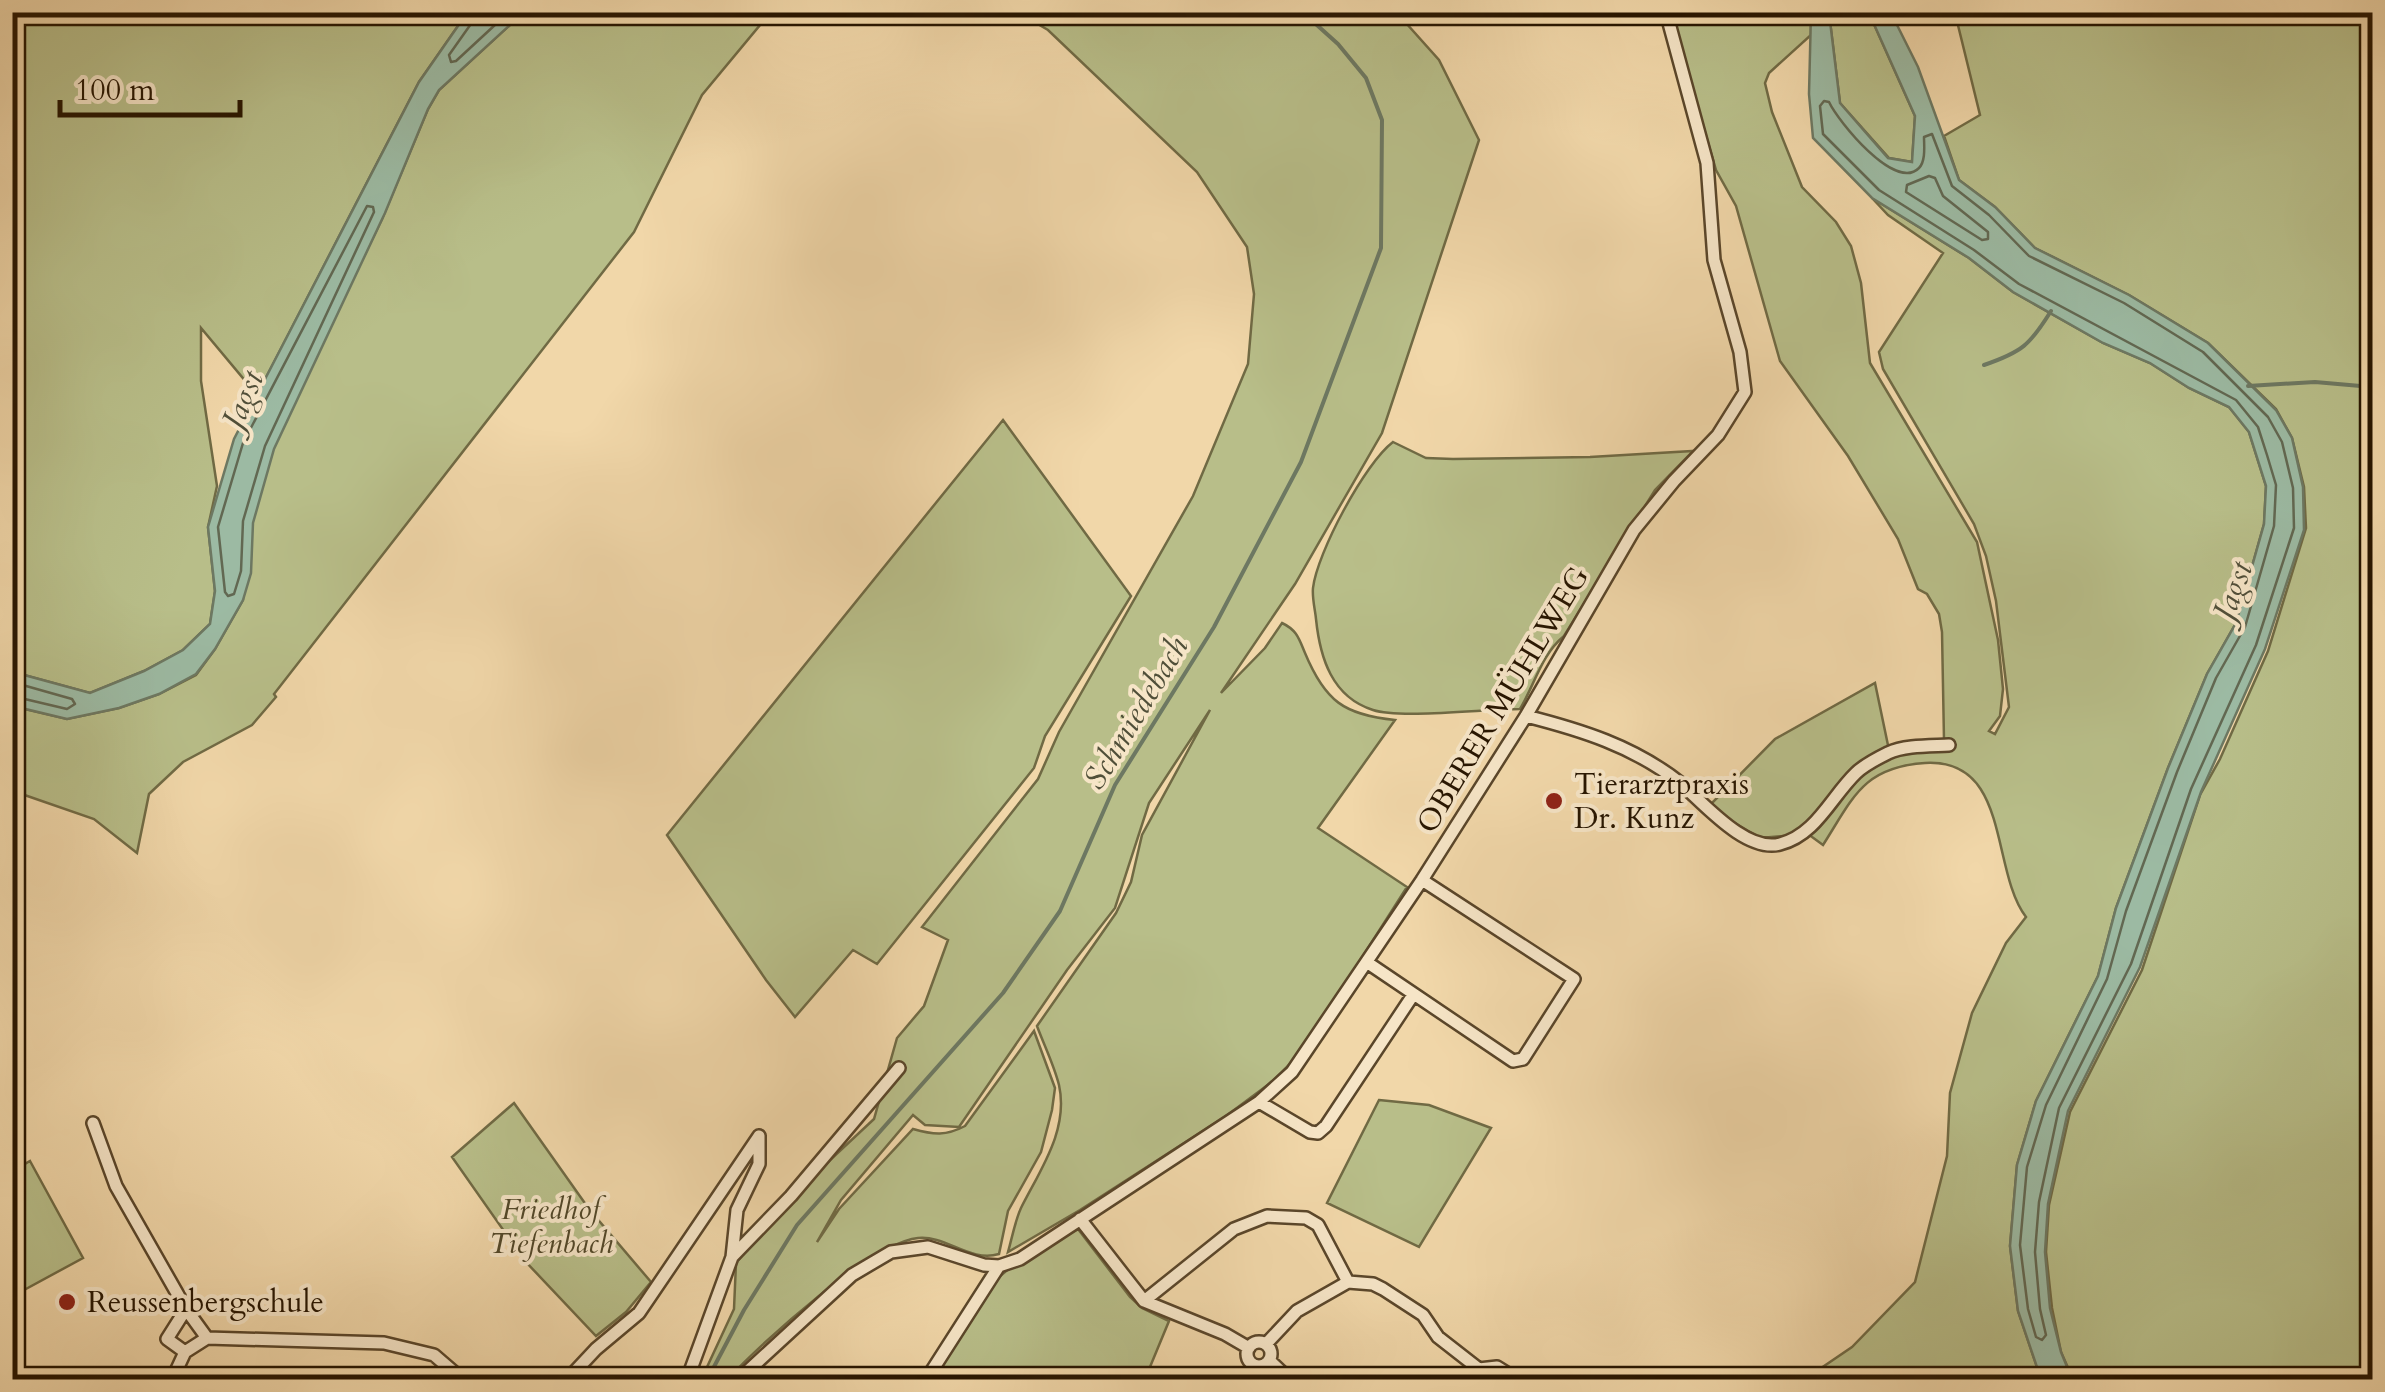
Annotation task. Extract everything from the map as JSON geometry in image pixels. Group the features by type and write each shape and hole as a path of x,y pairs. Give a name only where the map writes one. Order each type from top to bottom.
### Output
{"street":[{"name":"OBERER MÜHLWEG","path":"999,1266 1020,1259 1259,1102 1292,1072 1368,963 1526,716 1634,530 1718,435 1745,392 1740,352 1714,260 1706,163 1666,12"},
{"path":"1526,716 1596,734 1629,750 1679,782 1727,825 1776,846 1805,834 1858,771 1892,751 1948,745"},
{"path":"1368,963 1512,1061 1523,1059 1574,978 1422,880"},
{"path":"1259,1102 1318,1133 1414,995"},
{"path":"732,1257 791,1196 899,1068"},
{"path":"93,1122 116,1186 186,1309 207,1338"},
{"path":"567,1380 639,1313 759,1136 759,1164 737,1210 732,1257 687,1380"},
{"path":"1144,1301 1234,1229 1267,1216 1306,1218 1318,1225 1348,1282"},
{"path":"1080,1218 1144,1301 1225,1334 1248,1348"},
{"path":"738,1380 852,1276 891,1252 928,1247 999,1266 926,1380"},
{"path":"1266,1344 1298,1310 1348,1282 1372,1284 1423,1316 1438,1337 1478,1374 1497,1367 1518,1380"},
{"path":"185,1352 167,1338 186,1309"},
{"path":"172,1380 185,1352 207,1338 384,1342 434,1355 463,1380"},
{"path":"1257,1342 1266,1344 1272,1352 1270,1361 1263,1367 1256,1366 1248,1361 1248,1348 1257,1342"},
{"path":"1270,1361 1290,1380"},
{"path":"1246,1380 1256,1366"}],"green space":[{"path":"12,13 467,13 419,82 257,395 201,328 201,381 217,486 208,527 215,591 210,624 183,650 90,693 13,672"},
{"path":"523,13 770,13 702,95 634,232 274,694 276,697 252,725 183,762 149,794 137,853 94,819 13,791 12,706 67,719 119,708 196,675 215,649 243,600 247,497 382,219 428,109 439,90"},
{"path":"1019,13 1397,13 1439,60 1479,140 1382,433 1295,584 1221,693 1265,648 1282,623 1297,635 1320,683 1338,703 1362,714 1395,720 1318,828 1407,887 1324,1017 1273,1081 1226,1116 1008,1252 1019,1213 1051,1149 1060,1118 1059,1085 1037,1026 1116,913 1131,882 1142,835 1210,710 1149,803 1115,908 1067,970 959,1127 925,1125 913,1115 841,1200 817,1242 839,1209 913,1129 940,1134 965,1126 1034,1031 1055,1088 1052,1110 1041,1152 1008,1211 999,1254 978,1255 928,1238 898,1244 818,1297 728,1379 701,1380 734,1309 736,1263 798,1190 874,1119 897,1038 924,1006 948,940 922,927 1038,779 1059,732 1193,496 1248,364 1254,294 1247,247 1197,172 1048,30"},
{"path":"1685,13 1811,13 1811,35 1769,73 1765,83 1772,112 1802,187 1836,222 1851,246 1861,283 1870,363 1977,542 1998,640 2003,689 2000,716 1989,731 1995,734 2009,707 1996,601 1986,556 1974,524 1883,369 1879,352 1943,253 1888,215 1872,198 1969,258 2013,292 2229,407 2249,432 2266,486 2264,524 2236,623 2207,674 2168,768 2116,908 2098,976 2036,1101 2017,1165 2010,1246 2018,1311 2041,1379 1805,1379 1852,1347 1915,1282 1947,1156 1950,1093 1972,1013 2006,943 2026,917 2015,897 1985,797 1972,778 1953,766 1904,766 1873,778 1852,799 1823,845 1808,834 1760,838 1708,807 1775,739 1875,683 1889,750 1944,740 1942,632 1939,614 1927,594 1918,589 1898,539 1848,456 1780,361 1736,206 1716,170 1674,25"},
{"path":"1829,13 1869,13 1915,116 1912,162 1889,158 1840,103"},
{"path":"1955,13 2372,13 2372,1379 2073,1379 2061,1352 2046,1252 2049,1205 2070,1112 2142,970 2200,795 2268,651 2306,528 2304,487 2292,438 2276,409 2208,343 2129,295 2035,248 1995,207 1959,180 1944,136 1980,115"},
{"path":"1003,420 1131,596 1045,736 1034,768 877,964 853,950 795,1017 667,835"},
{"path":"1393,442 1426,458 1453,459 1693,451 1655,490 1564,636 1544,661 1520,709 1402,714 1359,704 1338,686 1321,648 1313,596 1323,553 1344,510 1369,469"},
{"path":"1379,1100 1429,1105 1491,1128 1419,1247 1327,1203"},
{"name":"Friedhof Tiefenbach","path":"514,1103 589,1209 651,1282 626,1312 596,1336 525,1261 452,1157"},
{"path":"30,1161 83,1258 13,1296 13,1171"},
{"path":"1078,1229 1130,1297 1142,1308 1169,1321 1145,1379 929,1380 993,1282 1011,1267"}],"water":[{"path":"467,13 523,13 439,90 428,109 385,213 274,449 253,523 251,573 243,600 215,649 196,674 159,694 119,708 67,719 13,706 13,672 90,693 183,650 210,624 215,591 208,527 234,439 419,82"},
{"path":"1811,13 1829,13 1840,103 1888,158 1912,162 1915,116 1869,13 1891,13 1918,67 1959,180 1995,207 2035,248 2129,295 2208,343 2276,410 2292,438 2303,487 2304,530 2265,649 2201,792 2140,967 2068,1111 2048,1204 2045,1252 2050,1308 2072,1379 2041,1379 2018,1311 2010,1246 2017,1165 2036,1101 2098,976 2116,908 2168,768 2207,674 2236,623 2264,524 2266,486 2249,432 2229,407 2013,292 1969,258 1872,198 1813,138 1809,94"}],"waterway":[{"name":"Schmiedebach","path":"707,1380 744,1310 797,1225 1003,993 1060,911 1115,785 1214,627 1301,462 1381,248 1382,120 1366,78 1338,44 1297,12"},
{"path":"1984,365 2024,346 2051,311"},
{"path":"2248,386 2315,382 2372,387"}],"place":[{"name":"Tierarztpraxis Dr. Kunz","path":"1554,801"},
{"name":"Reussenbergschule","path":"67,1302"}],"water label":[{"name":"Jagst","path":"243,400"},
{"name":"Jagst","path":"2233,591"}]}
